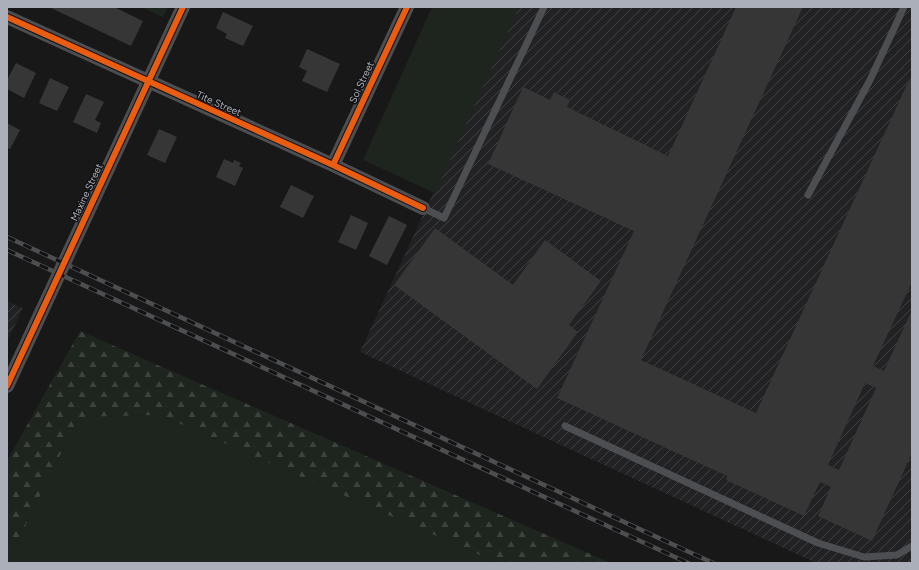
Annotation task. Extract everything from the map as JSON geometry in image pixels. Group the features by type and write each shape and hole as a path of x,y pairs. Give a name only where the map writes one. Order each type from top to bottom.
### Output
{"street":[{"name":"Maxine Street","path":"7,386 183,7"},
{"name":"Sol Street","path":"333,165 407,7"},
{"name":"Tite Street","path":"7,17 333,165 423,208"}],"lane":[{"path":"423,208 444,218 544,7"},
{"path":"808,195 870,80 904,7"},
{"path":"565,426 818,543 864,557 897,555 912,546"}],"shaded area":[{"path":"519,7 912,7 912,563 816,563 360,352"},
{"path":"7,301 23,308 7,342"}],"green space":[{"path":"141,7 168,7 163,17"},
{"path":"432,7 519,7 435,193 363,160"},
{"path":"80,331 611,563 498,563 160,415 79,417 7,563 7,461"},
{"path":"160,415 498,563 7,563 79,417"}],"building":[{"path":"49,7 114,7 143,21 131,46"},
{"path":"736,7 803,7 641,360 756,413 909,80 912,81 912,282 873,366 884,371 912,310 912,453 872,541 818,516 831,487 820,482 804,516 726,480 727,476 557,398 634,231 488,164 523,87 550,100 554,92 570,100 567,107 668,156","holes":["865,383 876,388 839,470 828,465"]},
{"path":"223,12 253,26 243,46 225,38 227,34 216,28"},
{"path":"307,49 340,64 327,92 302,81 307,71 299,67"},
{"path":"16,63 36,73 24,98 7,89 7,80"},
{"path":"50,78 69,87 57,111 39,103"},
{"path":"86,94 104,102 95,120 101,123 97,133 73,122"},
{"path":"7,123 20,130 10,149 7,148"},
{"path":"159,129 177,137 165,163 147,155"},
{"path":"224,159 233,163 234,160 241,163 239,166 243,168 235,186 216,177"},
{"path":"291,185 314,196 303,218 280,207"},
{"path":"351,215 368,223 356,250 338,242"},
{"path":"389,216 407,225 387,265 369,256"},
{"path":"435,228 513,285 545,240 601,281 569,325 578,332 537,389 394,285"}],"railway":[{"path":"7,237 713,563"},
{"path":"7,250 688,563"}],"cycle path":[{"path":"7,386 183,7"},
{"path":"333,165 407,7"},
{"path":"7,17 333,165 423,208"}]}
